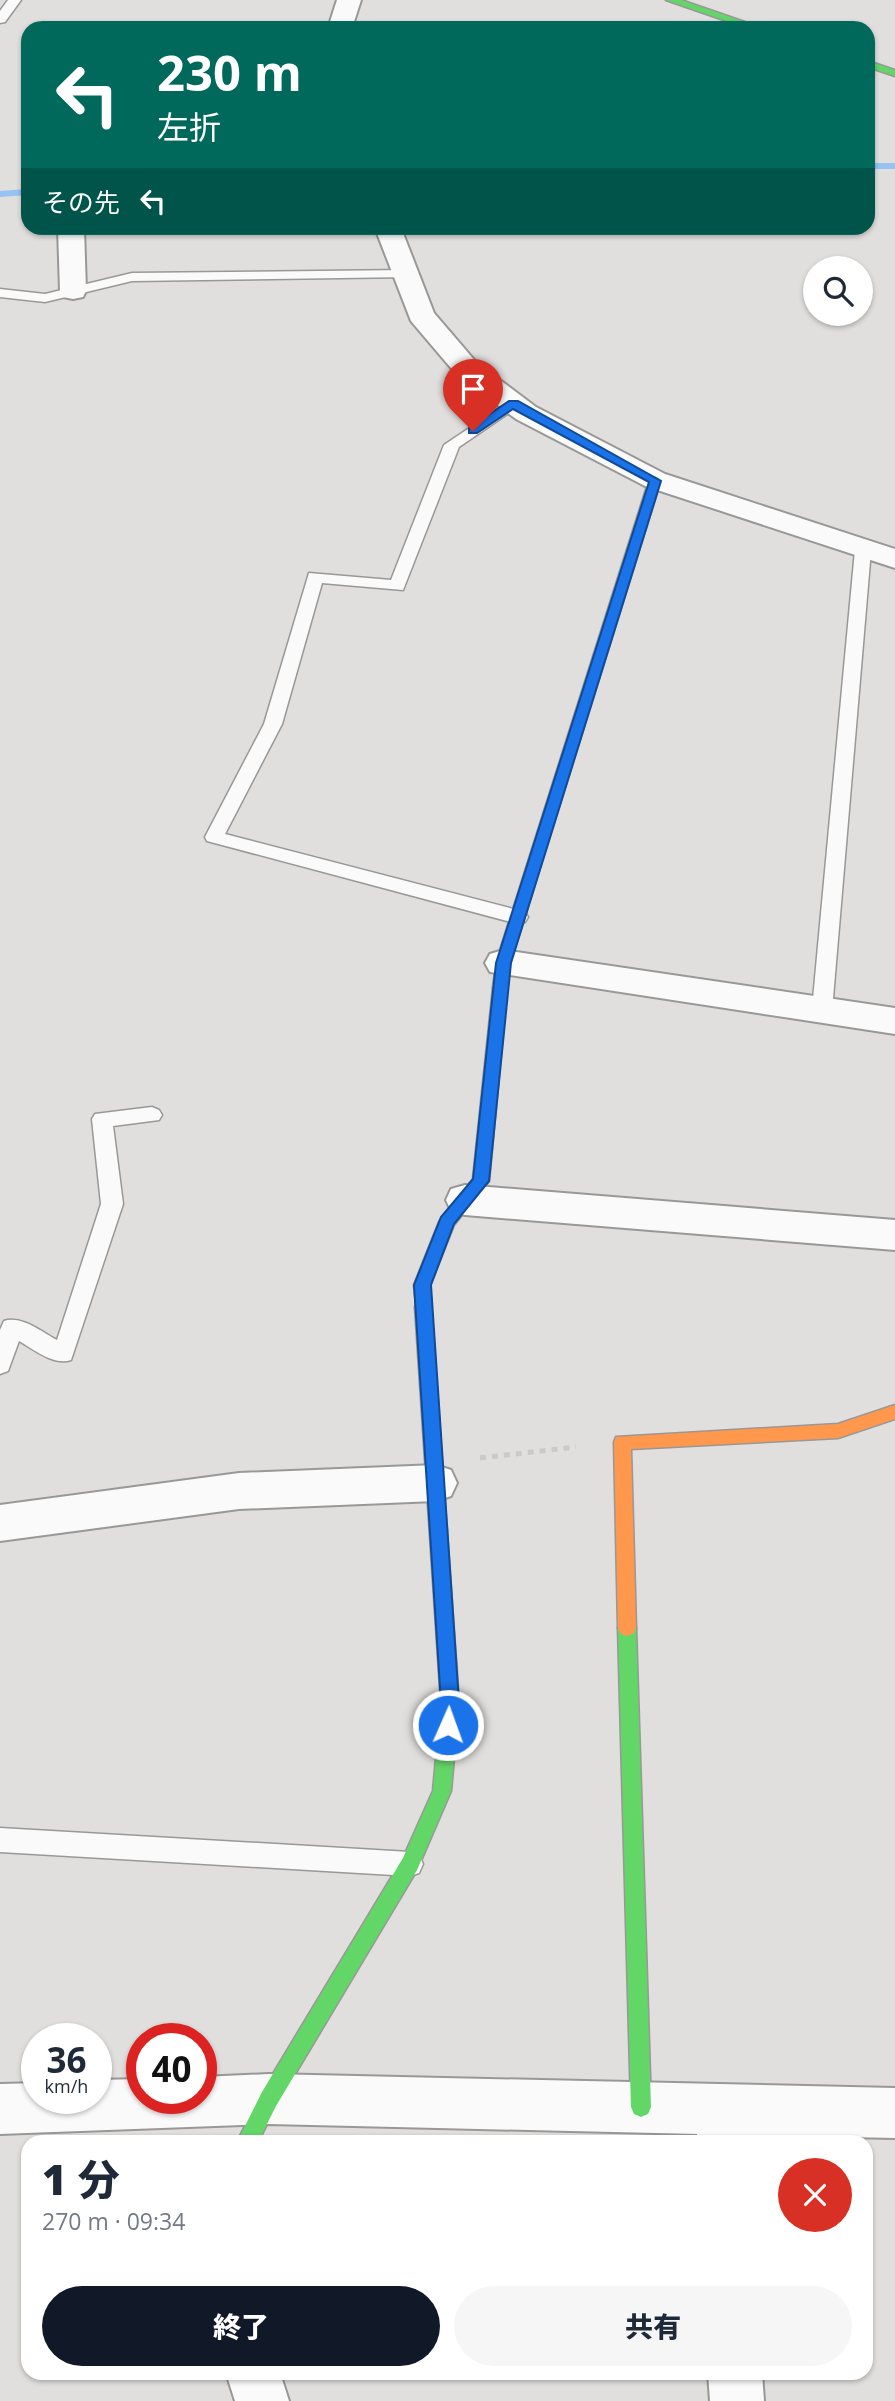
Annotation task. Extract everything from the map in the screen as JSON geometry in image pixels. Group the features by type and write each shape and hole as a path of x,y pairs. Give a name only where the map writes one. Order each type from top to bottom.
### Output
{"street":[{"path":"342,21 349,0"},
{"path":"671,0 736,21"},
{"path":"875,66 895,73"},
{"path":"71,235 73,291"},
{"path":"391,235 421,315 466,368 526,412 655,481 895,559"},
{"path":"251,2135 269,2099 410,1864 442,1791 450,1703 422,1285 447,1222 481,1181 503,963 655,481"},
{"path":"503,963 895,1020"},
{"path":"465,1200 895,1234"},
{"path":"641,2108 622,1442 838,1431 895,1412"},
{"path":"0,1523 239,1491 435,1475"},
{"path":"0,2109 269,2099 641,2108 722,2126 895,2113"},
{"path":"255,2380 262,2401"},
{"path":"736,2380 737,2401"}],"lane":[{"path":"0,19 15,0"},
{"path":"0,293 46,298 132,276 406,274"},
{"path":"514,403 452,445 397,586 315,577 273,724 214,837 518,916"},
{"path":"822,1010 863,550"},
{"path":"0,1365 6,1325 63,1354 112,1205 102,1119 152,1115"},
{"path":"0,1840 410,1864"}],"path":[{"path":"435,1475 486,1457 622,1442"}],"waterway":[{"path":"875,166 895,166"},
{"path":"0,194 21,192"}],"traffic: fast":[{"path":"671,0 736,21"},
{"path":"875,66 895,73"},
{"path":"500,988 503,963 655,480"},
{"path":"251,2135 269,2099 410,1864 442,1791 450,1703 423,1307"},
{"path":"627,1628 641,2107"}],"traffic: slow":[{"path":"423,1307 422,1285 447,1222 481,1181 500,988"},
{"path":"627,1628 622,1442 838,1431 895,1412"}],"route":[{"path":"448,1725 450,1703 422,1285 447,1222 481,1181 503,963 655,481 514,403 473,431"}]}
